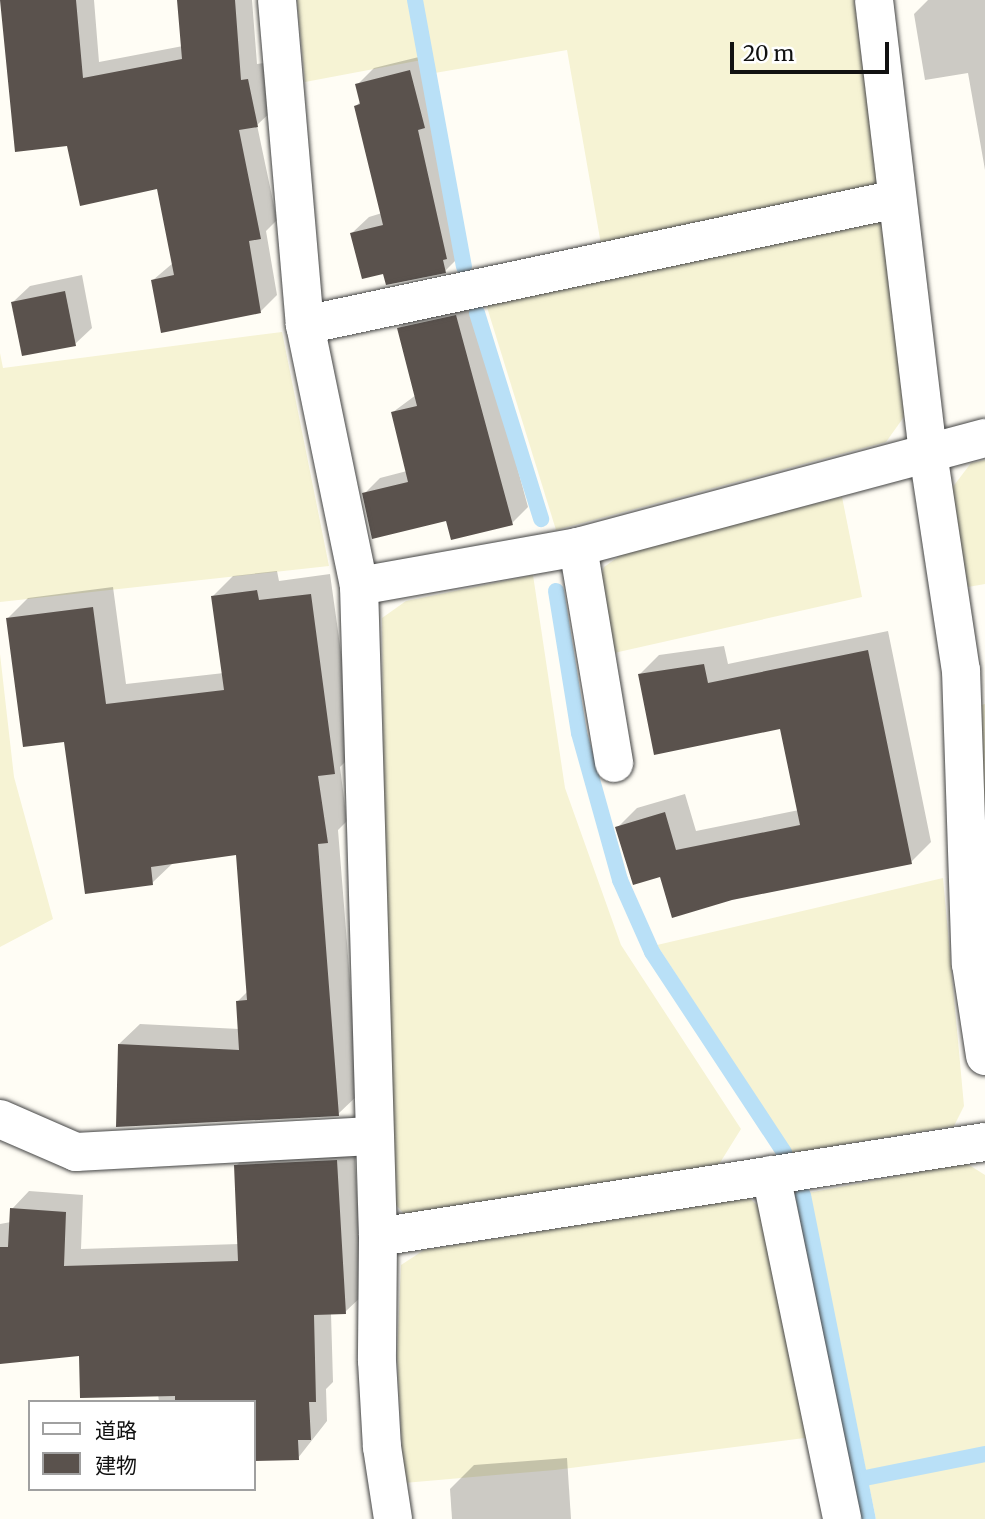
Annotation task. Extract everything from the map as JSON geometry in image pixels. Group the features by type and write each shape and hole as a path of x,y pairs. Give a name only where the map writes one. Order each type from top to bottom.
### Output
{"street":[{"path":"277,0 305,325 359,586 372,1136 378,1237 378,1386 393,1519"},
{"path":"874,0 928,453 961,670 971,964 985,1056"},
{"path":"305,325 897,199"},
{"path":"359,586 578,547 985,438"},
{"path":"578,547 614,763"},
{"path":"0,1119 76,1152 372,1136"},
{"path":"378,1237 985,1142"},
{"path":"771,1175 842,1519"}],"shaded area":[{"path":"297,0 854,0 878,186 602,250 567,50 429,74 427,59 305,82"},
{"path":"887,220 906,414 886,442 556,530 486,304"},
{"path":"282,332 329,566 0,602 0,353 3,368"},
{"path":"985,460 985,584 968,587 952,488 971,463"},
{"path":"842,497 862,597 614,653 597,592 604,567 628,550"},
{"path":"533,575 565,788 621,945 741,1129 718,1166 406,1216 388,1196 382,618 406,601"},
{"path":"0,654 14,777 53,919 0,947"},
{"path":"985,704 985,830 981,705"},
{"path":"943,878 964,1106 954,1126 792,1153 657,945"},
{"path":"966,1163 985,1175 985,1519 876,1519 808,1193"},
{"path":"749,1198 764,1211 812,1437 555,1470 404,1483 397,1356 401,1265 424,1250"}],"building":[{"path":"0,0 76,0 83,78 182,59 177,0 235,0 241,80 248,79 258,127 239,130 261,239 249,241 261,313 161,333 151,280 174,275 157,189 80,206 67,146 15,152"},
{"path":"410,70 425,128 418,130 447,259 443,260 446,273 386,285 383,274 362,279 350,233 383,225 354,106 360,104 355,84"},
{"path":"65,291 76,346 22,356 11,302"},
{"path":"456,315 513,525 451,540 446,521 372,539 362,493 408,482 391,412 417,406 397,328"},
{"path":"257,590 259,600 311,594 335,774 318,776 328,843 318,844 339,1116 116,1127 118,1044 239,1050 236,1001 247,1000 236,855 151,867 153,885 85,894 64,742 23,747 6,618 93,607 106,704 224,690 211,596"},
{"path":"868,650 912,864 732,900 672,918 660,877 633,885 615,827 665,812 676,850 800,825 780,729 654,755 638,674 704,664 708,683"},
{"path":"337,1160 346,1314 314,1315 316,1402 309,1402 311,1440 298,1440 299,1460 256,1461 256,1400 175,1400 175,1396 80,1398 79,1356 0,1364 0,1247 8,1247 10,1208 66,1212 64,1266 238,1261 234,1165"}],"waterway":[{"path":"415,0 464,267"},
{"path":"477,313 541,519"},
{"path":"556,591 579,733 620,880 652,952 784,1152"},
{"path":"803,1195 868,1519"},
{"path":"860,1479 985,1454"}]}
